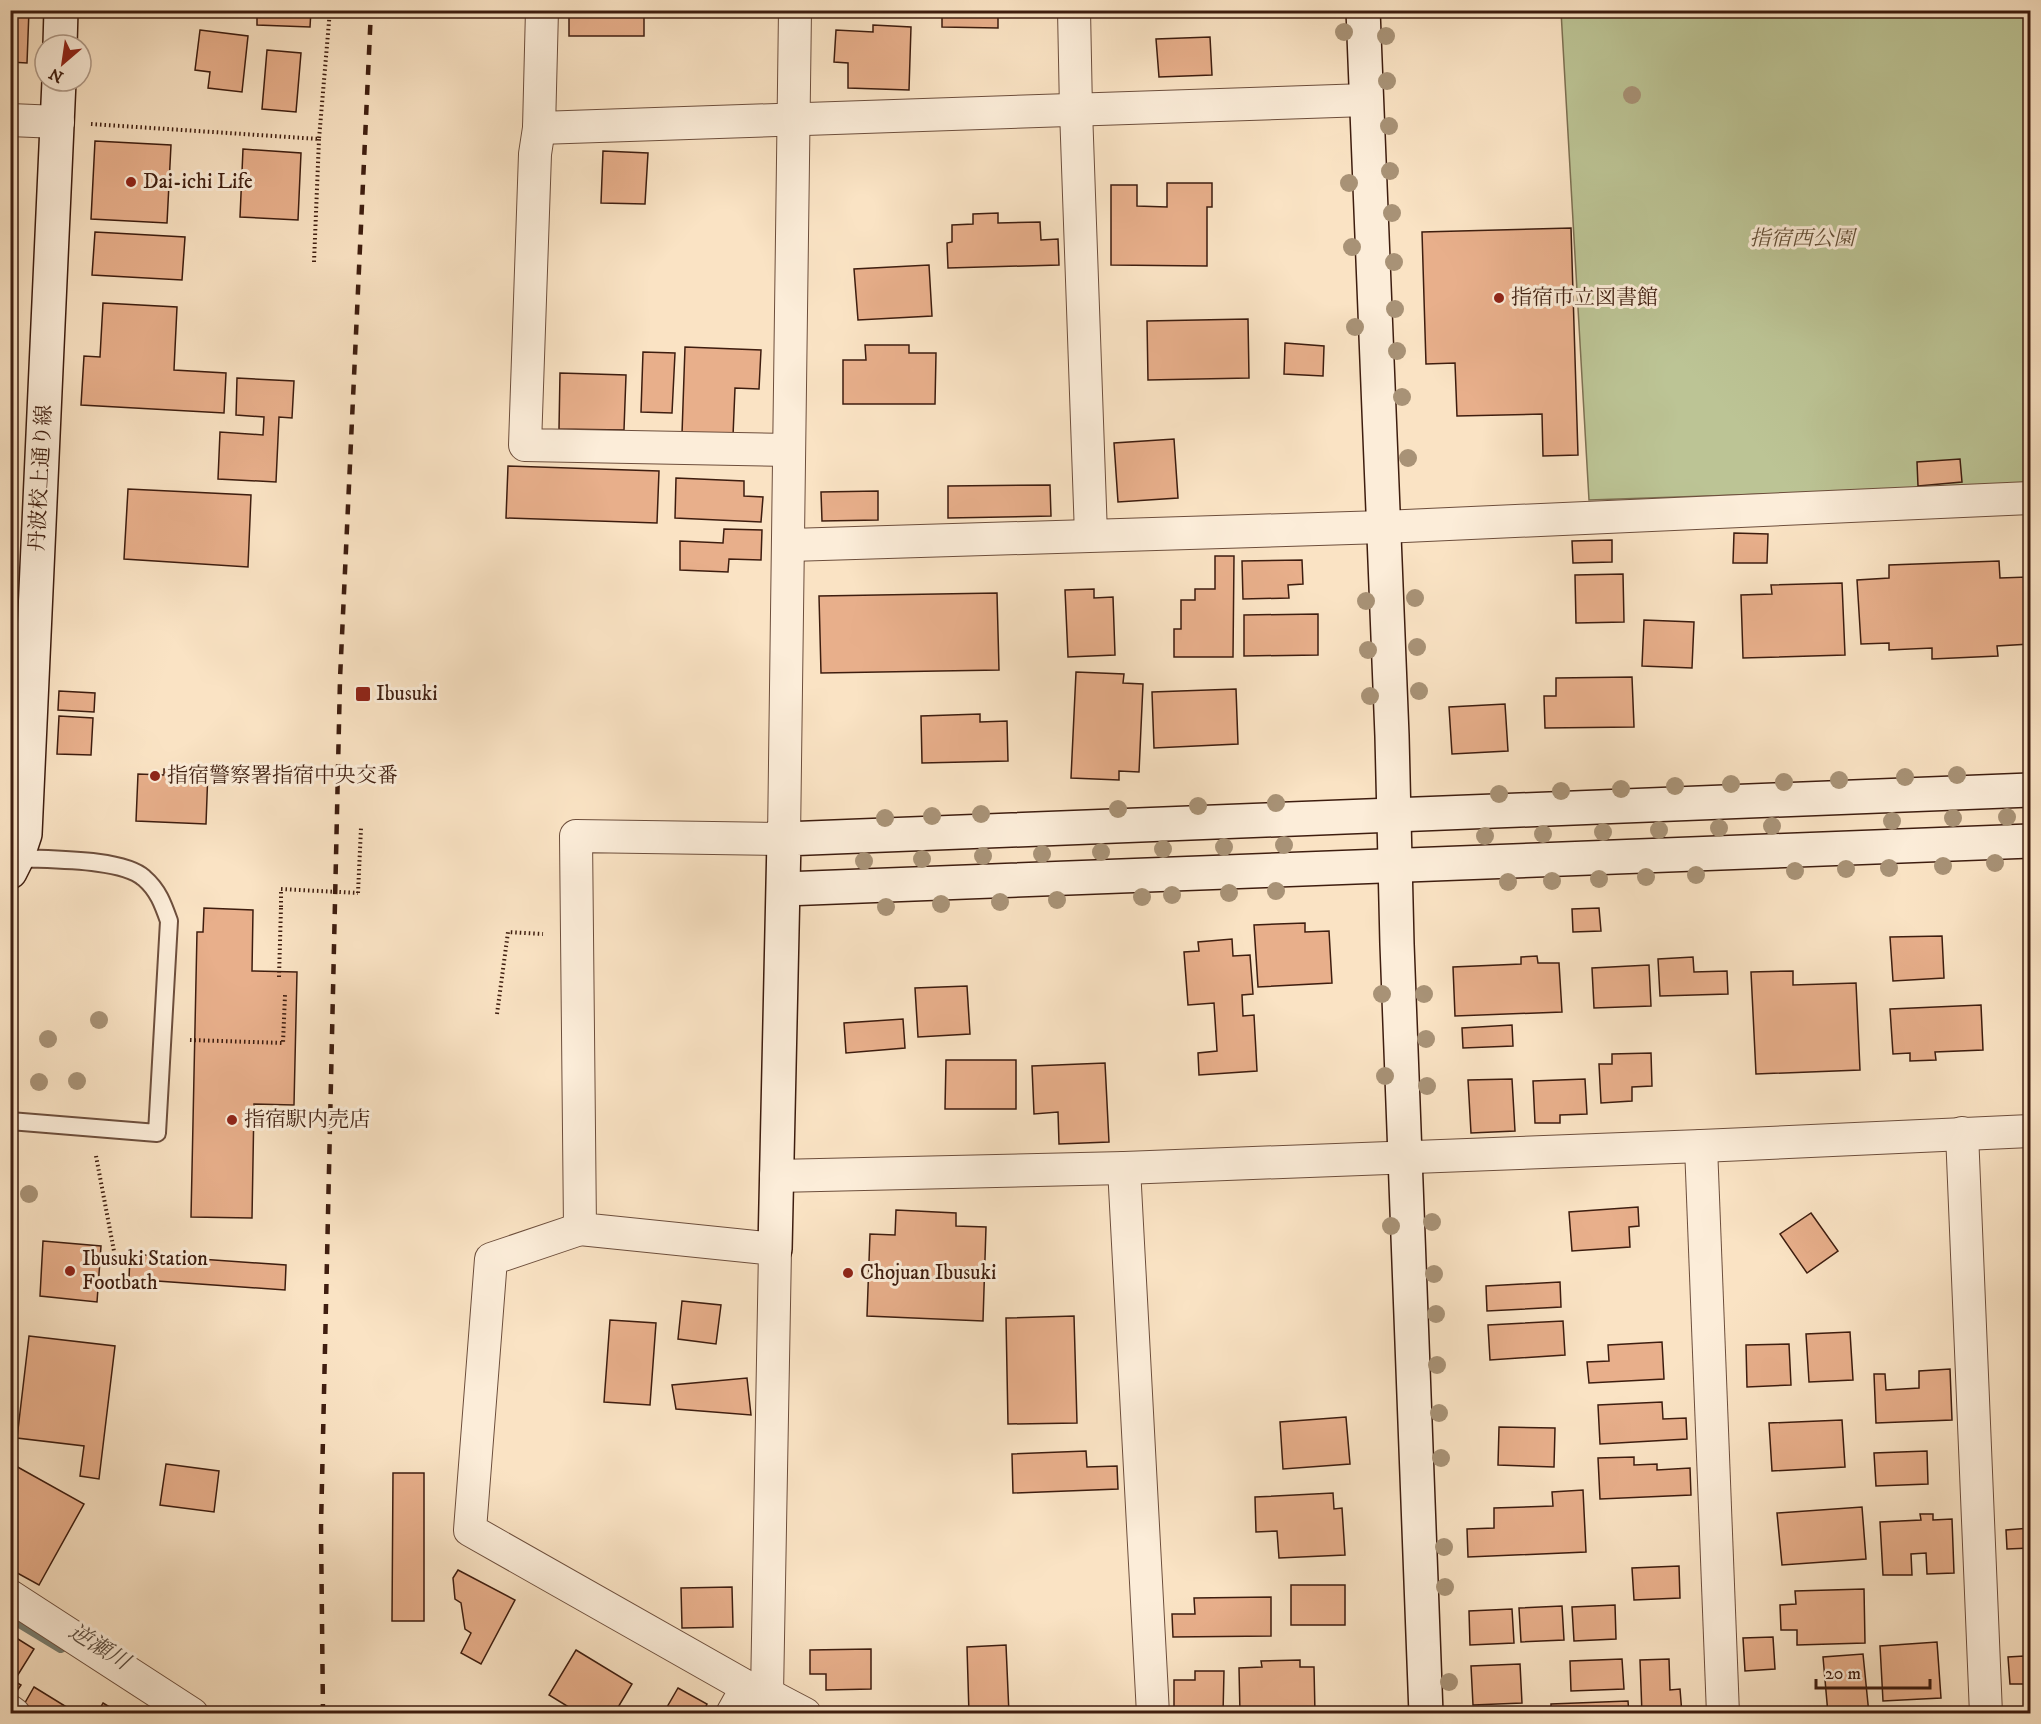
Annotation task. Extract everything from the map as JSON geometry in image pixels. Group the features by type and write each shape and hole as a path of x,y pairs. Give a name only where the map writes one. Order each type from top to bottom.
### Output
{"street":[{"path":"60,33 61,10"},
{"path":"542,10 525,445 789,450"},
{"path":"732,1713 757,1690 775,1249 790,545 789,450 795,10"},
{"path":"1074,10 1091,535"},
{"path":"1363,10 1426,1713"},
{"name":"丹波校上通り線","path":"14,865 25,834 58,93"},
{"path":"539,128 1366,100"},
{"path":"10,120 57,122"},
{"path":"790,545 1383,527 2031,498"},
{"path":"580,1229 576,836 784,838 2031,790"},
{"path":"784,889 2031,841"},
{"path":"776,1176 1124,1168 2031,1131"},
{"path":"1962,1133 1986,1713"},
{"path":"1701,1146 1722,1713"},
{"path":"1124,1168 1153,1713"},
{"path":"775,1249 580,1229 491,1259 470,1530 757,1690 805,1713"},
{"path":"10,1596 192,1713"}],"lane":[{"path":"10,1121 157,1133 169,921 161,897 143,877 132,870 111,864 14,865"}],"path":[{"path":"314,262 319,139 330,10"},
{"path":"57,122 319,139"},
{"path":"279,977 281,889 358,893 361,828"},
{"path":"497,1014 508,932 576,936"},
{"path":"163,1039 283,1043 285,995"},
{"path":"91,1129 117,1267"}],"green space":[{"name":"指宿西公園","path":"1561,11 2030,11 2030,485 1589,500"}],"building":[{"path":"10,10 29,10 27,63 10,62"},
{"path":"257,10 311,10 310,27 257,25"},
{"path":"569,10 644,10 644,36 569,36"},
{"path":"942,10 998,10 998,28 942,27"},
{"path":"873,25 911,27 909,90 848,88 848,63 834,62 836,30 873,32"},
{"path":"200,30 248,36 242,92 208,88 210,72 195,70"},
{"path":"1210,37 1212,75 1159,77 1156,39"},
{"path":"267,50 301,53 296,112 262,109"},
{"name":"Dai-ichi Life","path":"95,141 171,145 167,223 91,219"},
{"path":"243,149 301,153 298,220 240,217"},
{"path":"603,151 648,153 645,204 601,203"},
{"path":"1167,183 1212,183 1212,207 1207,207 1207,266 1111,265 1111,185 1137,185 1137,206 1167,207"},
{"path":"998,213 998,223 1040,222 1041,240 1058,239 1059,265 948,268 947,243 952,242 952,225 973,224 973,214"},
{"name":"指宿市立図書館","path":"1571,228 1578,455 1543,456 1542,414 1457,416 1455,363 1426,364 1422,232"},
{"path":"95,232 185,237 182,280 92,275"},
{"path":"929,265 932,316 858,320 854,269"},
{"path":"103,303 177,307 174,370 226,373 224,413 81,405 84,356 100,357"},
{"path":"1248,319 1249,378 1148,380 1147,321"},
{"path":"1285,343 1324,346 1323,376 1284,374"},
{"path":"865,345 909,345 909,353 936,353 935,404 843,404 843,360 866,360"},
{"path":"685,347 761,350 759,389 735,388 733,436 682,434"},
{"path":"643,352 675,353 672,413 641,412"},
{"path":"560,373 626,375 624,430 559,429"},
{"path":"237,378 294,381 292,418 279,417 276,482 218,479 220,432 263,435 264,417 236,415"},
{"path":"1174,439 1178,498 1118,502 1114,443"},
{"path":"1960,459 1962,482 1918,486 1917,462"},
{"path":"508,466 659,471 657,523 506,518"},
{"path":"676,478 744,481 744,496 763,497 761,522 675,518"},
{"path":"1050,485 1051,516 948,518 948,486"},
{"path":"128,489 251,495 248,567 124,559"},
{"path":"878,491 878,520 822,521 821,492"},
{"path":"724,529 762,530 761,560 729,559 728,572 680,570 680,541 723,543"},
{"path":"1734,533 1768,534 1767,563 1733,563"},
{"path":"1612,540 1612,562 1573,563 1572,541"},
{"path":"1215,556 1234,556 1233,657 1174,657 1174,629 1181,629 1181,600 1195,600 1195,589 1215,589"},
{"path":"1302,560 1303,584 1288,585 1289,598 1243,599 1242,561"},
{"path":"1999,561 2000,578 2028,577 2030,644 1997,646 1998,656 1932,659 1932,648 1889,650 1889,643 1861,644 1857,580 1889,578 1889,565"},
{"path":"1623,574 1624,622 1576,623 1575,575"},
{"path":"1842,583 1845,655 1743,658 1741,595 1772,594 1771,585"},
{"path":"1094,589 1094,598 1113,597 1115,655 1068,657 1065,590"},
{"path":"997,593 999,670 821,673 819,596"},
{"path":"1318,614 1318,655 1244,656 1244,615"},
{"path":"1644,620 1694,622 1692,668 1642,666"},
{"path":"1076,672 1124,674 1123,683 1143,684 1139,772 1119,771 1119,780 1071,778"},
{"path":"1632,677 1634,727 1545,728 1544,696 1556,696 1556,678"},
{"path":"1236,689 1238,744 1154,748 1152,692"},
{"path":"59,691 95,693 94,712 58,710"},
{"path":"1505,704 1508,751 1452,754 1449,707"},
{"path":"980,714 980,722 1007,721 1008,761 922,763 921,716"},
{"path":"59,716 93,718 91,755 57,754"},
{"path":"164,769 208,770 206,824 136,821 138,774 164,775"},
{"path":"204,908 253,910 252,971 297,972 294,1105 254,1104 252,1218 191,1217 197,932 203,932"},
{"path":"1599,908 1601,931 1573,932 1572,909"},
{"path":"1305,923 1305,932 1329,931 1332,983 1258,987 1254,925"},
{"path":"1942,936 1944,978 1893,981 1890,937"},
{"path":"1232,939 1233,956 1250,955 1253,994 1242,995 1243,1016 1254,1015 1257,1071 1199,1075 1198,1053 1217,1051 1214,1003 1188,1005 1184,952 1199,951 1198,942"},
{"path":"1537,956 1538,963 1559,963 1562,1012 1455,1016 1453,967 1521,964 1521,957"},
{"path":"1693,957 1694,972 1727,971 1728,994 1660,996 1658,959"},
{"path":"1649,965 1651,1006 1594,1008 1592,968"},
{"path":"1793,971 1793,985 1856,983 1860,1070 1756,1074 1751,972"},
{"path":"967,986 970,1034 918,1037 915,988"},
{"path":"1981,1005 1983,1050 1935,1052 1936,1060 1910,1061 1910,1053 1893,1054 1890,1009"},
{"path":"903,1019 905,1048 846,1053 844,1023"},
{"path":"1512,1025 1513,1046 1463,1048 1462,1028"},
{"path":"1651,1053 1652,1086 1632,1087 1632,1101 1601,1103 1599,1064 1612,1064 1612,1054"},
{"path":"946,1060 1016,1060 1016,1109 945,1109"},
{"path":"1105,1063 1109,1142 1059,1144 1058,1112 1034,1114 1032,1066"},
{"path":"1512,1079 1515,1131 1471,1133 1468,1080"},
{"path":"1585,1079 1587,1114 1560,1115 1560,1123 1535,1123 1533,1081"},
{"path":"1638,1207 1639,1226 1629,1227 1630,1247 1572,1251 1569,1212"},
{"path":"896,1210 956,1213 956,1226 986,1227 983,1321 867,1316 870,1234 895,1235"},
{"path":"1811,1213 1838,1251 1807,1273 1780,1234"},
{"name":"Ibusuki Station Footbath","path":"43,1241 101,1246 97,1302 40,1296"},
{"path":"130,1254 286,1265 285,1290 129,1279"},
{"path":"1560,1282 1561,1307 1487,1311 1486,1286"},
{"path":"682,1301 721,1305 716,1344 678,1339"},
{"path":"1074,1316 1077,1423 1008,1424 1006,1318"},
{"path":"610,1320 656,1323 650,1405 604,1402"},
{"path":"1563,1321 1565,1355 1490,1360 1488,1325"},
{"path":"1850,1332 1853,1380 1809,1382 1806,1334"},
{"path":"29,1336 115,1346 99,1479 80,1476 84,1446 17,1438"},
{"path":"1662,1342 1664,1379 1589,1383 1587,1362 1609,1361 1608,1345"},
{"path":"1789,1344 1791,1385 1747,1387 1746,1345"},
{"path":"1950,1369 1952,1420 1876,1423 1874,1374 1885,1374 1886,1390 1919,1388 1919,1371"},
{"path":"747,1378 751,1415 676,1409 672,1385"},
{"path":"1662,1402 1663,1419 1686,1418 1687,1439 1600,1444 1598,1405"},
{"path":"1346,1417 1350,1464 1283,1469 1280,1422"},
{"path":"1842,1420 1845,1467 1772,1471 1769,1423"},
{"path":"1499,1427 1555,1428 1554,1467 1498,1465"},
{"path":"1086,1451 1087,1467 1117,1466 1118,1489 1013,1493 1012,1454"},
{"path":"1927,1451 1928,1484 1876,1486 1874,1453"},
{"path":"1634,1457 1634,1465 1657,1464 1657,1470 1690,1468 1691,1495 1600,1499 1598,1458"},
{"path":"166,1464 219,1471 214,1512 160,1505"},
{"path":"14,1465 84,1504 39,1585 10,1569 10,1471"},
{"path":"393,1473 424,1473 424,1621 392,1621"},
{"path":"1583,1490 1586,1552 1468,1557 1467,1529 1494,1528 1494,1508 1553,1506 1552,1492"},
{"path":"1333,1493 1334,1509 1342,1508 1345,1555 1279,1558 1277,1531 1256,1532 1255,1497"},
{"path":"1862,1507 1866,1559 1782,1565 1777,1513"},
{"path":"1920,1514 1933,1514 1933,1520 1952,1519 1954,1573 1927,1574 1926,1553 1911,1554 1912,1575 1883,1575 1880,1522 1921,1520"},
{"path":"2030,1528 2030,1548 2007,1549 2006,1530"},
{"path":"1679,1566 1680,1598 1634,1600 1632,1568"},
{"path":"458,1570 515,1600 481,1664 461,1653 471,1633 465,1629 461,1603 455,1599 453,1578"},
{"path":"1291,1585 1345,1585 1345,1625 1291,1625"},
{"path":"732,1587 733,1627 682,1628 681,1588"},
{"path":"1864,1589 1865,1643 1797,1645 1797,1630 1781,1630 1780,1605 1796,1604 1795,1591"},
{"path":"1271,1597 1271,1636 1173,1637 1172,1614 1195,1614 1194,1598"},
{"path":"1615,1605 1616,1639 1574,1641 1572,1607"},
{"path":"1562,1606 1564,1640 1521,1642 1519,1608"},
{"path":"1512,1609 1514,1643 1470,1645 1469,1611"},
{"path":"10,1634 34,1649 14,1681 21,1685 10,1701"},
{"path":"1773,1637 1775,1669 1745,1671 1743,1638"},
{"path":"1937,1642 1941,1698 1883,1701 1880,1646"},
{"path":"1006,1645 1009,1714 969,1714 967,1647"},
{"path":"871,1649 871,1689 826,1690 826,1674 810,1674 810,1650"},
{"path":"576,1650 632,1684 614,1714 580,1714 549,1695"},
{"path":"1863,1654 1869,1714 1828,1714 1823,1657"},
{"path":"2024,1656 2026,1684 2010,1684 2008,1657"},
{"path":"1622,1659 1624,1689 1571,1691 1570,1661"},
{"path":"1669,1659 1670,1690 1680,1689 1682,1714 1642,1714 1640,1660"},
{"path":"1300,1660 1300,1667 1314,1667 1315,1714 1240,1714 1239,1668 1262,1667 1261,1661"},
{"path":"1520,1664 1522,1703 1473,1705 1471,1666"},
{"path":"1195,1671 1224,1671 1223,1714 1174,1714 1174,1680 1195,1680"},
{"path":"34,1687 78,1714 32,1714 22,1708"},
{"path":"678,1688 707,1704 702,1714 663,1714"},
{"path":"1628,1701 1629,1714 1551,1714 1551,1704"},
{"path":"103,1703 121,1714 97,1714"}],"waterway":[{"name":"逆瀬川","path":"10,1616 61,1647"}],"railway":[{"path":"323,1714 321,1527 340,679 371,10"}],"place":[{"name":"Dai-ichi Life","path":"131,182"},
{"name":"指宿市立図書館","path":"1499,298"},
{"name":"Ibusuki","path":"363,694"},
{"name":"指宿警察署指宿中央交番","path":"155,776"},
{"name":"指宿駅内売店","path":"232,1120"},
{"name":"Ibusuki Station Footbath","path":"70,1271"},
{"name":"Chojuan Ibusuki","path":"848,1273"}]}
